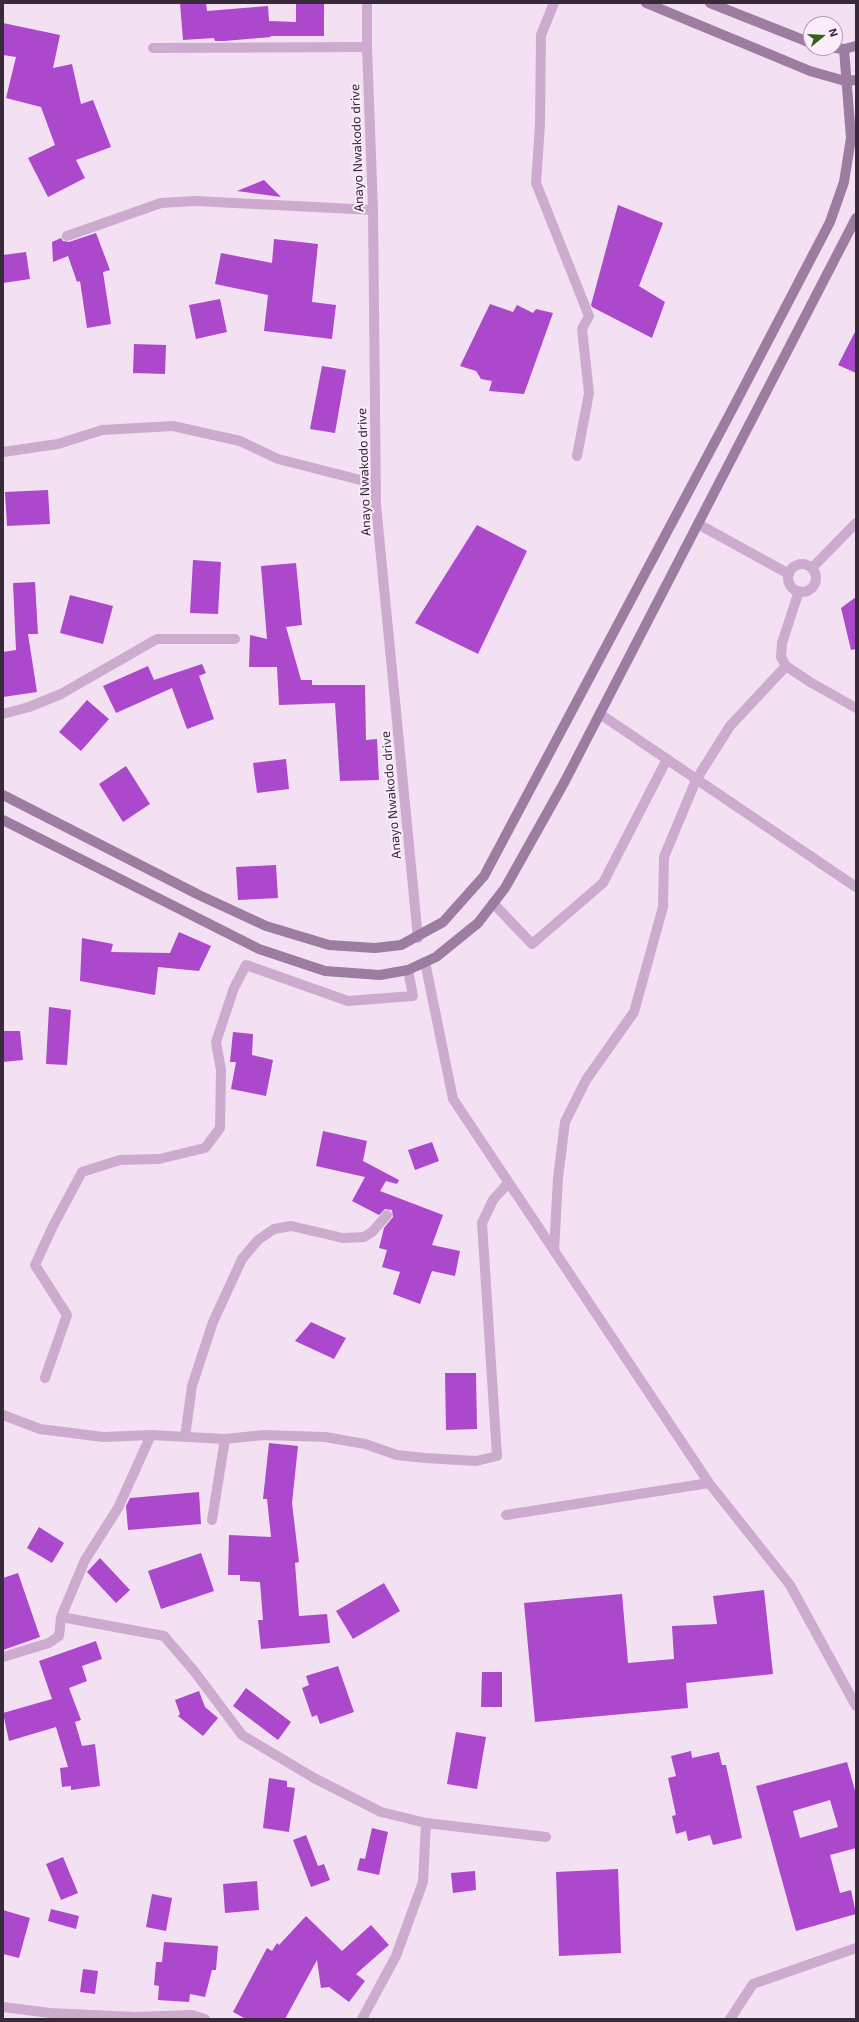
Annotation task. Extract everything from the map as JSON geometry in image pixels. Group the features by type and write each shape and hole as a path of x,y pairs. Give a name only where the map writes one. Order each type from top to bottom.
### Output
{"street":[{"name":"Anayo Nwakodo drive","path":"367,3 367,47 373,210 376,505 418,938"},
{"path":"554,3 541,35 540,124 536,183 589,316 582,329 589,393 577,456"},
{"path":"646,3 810,71 846,81 856,80"},
{"path":"710,3 803,40"},
{"path":"843,48 856,46"},
{"path":"153,48 367,47"},
{"path":"3,795 199,895 266,926 329,945 375,948 401,945 418,938 443,922 484,876 830,222 844,182 851,138 846,81 841,56"},
{"path":"851,138 856,150"},
{"path":"67,236 161,203 195,201 373,210"},
{"path":"3,820 259,949 325,971 380,975 408,970 436,957 478,923 516,868 600,714 856,218"},
{"path":"3,452 58,444 102,430 173,426 240,441 278,459 376,484"},
{"path":"812,568 856,523"},
{"path":"698,524 789,574"},
{"path":"799,564 806,564 812,568 816,574 816,582 812,588 806,591 799,591 792,588 789,581 789,574 792,568 799,564"},
{"path":"799,591 782,643 780,657 786,666 810,682 856,708"},
{"path":"3,714 29,707 60,694 157,639 235,640"},
{"path":"554,1251 558,1178 565,1122 586,1080 634,1012 663,906 664,857 696,780 730,726 786,666"},
{"path":"600,714 856,887"},
{"path":"493,903 532,944 603,883 667,759"},
{"path":"426,962 453,1099 709,1483 790,1585 856,1706"},
{"path":"45,1378 66,1314 35,1265 53,1226 82,1172 120,1160 159,1159 205,1148 220,1128 221,1070 216,1042 234,988 246,965 348,1001 413,996 408,970"},
{"path":"3,1415 40,1429 103,1437 151,1435 225,1439 264,1435 325,1437 365,1444 397,1455 476,1460 497,1456 482,1223 493,1200 508,1182"},
{"path":"185,1437 192,1386 213,1322 242,1259 258,1240 274,1229 291,1226 343,1238 364,1237 372,1232 387,1215"},
{"path":"3,1657 49,1643 59,1636 61,1617 85,1560 118,1508 151,1435"},
{"path":"212,1520 225,1439"},
{"path":"506,1515 709,1483"},
{"path":"61,1617 164,1636 194,1671 242,1735 314,1778 381,1812 426,1823 546,1837"},
{"path":"362,2019 396,1956 423,1882 426,1823"},
{"path":"730,2019 753,1984 856,1948"},
{"path":"3,2007 50,2013 127,2016 192,2015 205,2019"}],"building":[{"path":"180,3 206,3 207,11 268,6 269,21 296,22 296,3 324,3 324,36 270,36 271,37 224,41 215,41 214,38 183,40"},
{"path":"3,23 60,35 53,68 72,64 81,104 93,100 111,147 76,160 85,178 48,197 28,158 55,145 41,107 6,98 16,57 3,55"},
{"path":"264,180 281,197 237,191"},
{"path":"618,205 663,223 639,286 665,302 652,338 592,307 591,305"},
{"path":"96,233 110,270 103,272 111,324 87,328 80,281 77,282 68,256 53,262 52,242 61,238 63,241 69,242"},
{"path":"274,239 318,244 312,302 336,305 332,339 264,331 268,295 215,284 221,253 272,263"},
{"path":"26,252 30,279 3,283 3,255"},
{"path":"220,299 227,332 196,339 189,305"},
{"path":"490,304 513,312 517,305 533,313 536,309 553,313 524,394 489,391 492,381 481,379 476,371 460,366"},
{"path":"856,330 856,373 838,365"},
{"path":"134,344 166,345 165,374 133,373"},
{"path":"322,366 346,370 335,433 310,429"},
{"path":"48,490 50,524 7,526 5,492"},
{"path":"477,525 527,551 478,654 415,623"},
{"path":"193,560 221,562 218,614 190,613"},
{"path":"296,563 302,625 286,627 301,680 312,680 312,685 365,685 366,740 377,739 379,780 340,781 335,703 279,705 277,667 249,667 250,635 267,639 261,566"},
{"path":"35,582 38,634 28,634 37,692 3,697 3,652 16,650 13,583"},
{"path":"70,595 113,606 103,644 60,633"},
{"path":"856,597 856,649 851,650 841,608"},
{"path":"202,664 206,673 199,676 214,719 187,729 172,688 116,713 103,686 148,666 154,680"},
{"path":"87,700 109,719 81,751 59,732"},
{"path":"286,759 289,789 257,793 253,763"},
{"path":"126,766 150,804 123,822 99,784"},
{"path":"276,865 278,898 238,900 236,867"},
{"path":"179,932 211,946 199,971 158,967 155,995 80,981 82,938 113,944 111,952 170,953"},
{"path":"49,1007 71,1010 67,1065 46,1064"},
{"path":"3,1031 20,1031 23,1060 3,1062"},
{"path":"233,1032 253,1034 252,1055 273,1060 266,1096 231,1089 236,1062 230,1062"},
{"path":"323,1131 367,1141 363,1161 399,1180 397,1184 386,1181 380,1191 443,1215 432,1245 460,1251 455,1276 432,1271 420,1304 393,1294 400,1272 382,1267 387,1250 379,1248 384,1228 393,1217 392,1210 385,1209 379,1215 352,1201 365,1177 316,1166"},
{"path":"432,1142 439,1161 415,1170 408,1150"},
{"path":"311,1322 346,1338 334,1359 295,1341"},
{"path":"445,1373 476,1373 477,1429 446,1430"},
{"path":"269,1443 298,1446 292,1503 299,1562 295,1563 299,1616 327,1614 330,1643 261,1649 258,1620 263,1620 260,1582 240,1581 240,1575 228,1575 229,1535 271,1537 267,1499 263,1499"},
{"path":"199,1492 201,1524 128,1530 126,1506 130,1498"},
{"path":"39,1527 64,1543 52,1563 27,1548"},
{"path":"201,1553 214,1591 161,1609 148,1571"},
{"path":"100,1558 130,1590 116,1603 87,1572"},
{"path":"18,1573 40,1637 3,1650 3,1578"},
{"path":"384,1583 400,1611 353,1639 336,1611"},
{"path":"764,1590 773,1674 686,1683 688,1708 535,1722 524,1603 622,1594 628,1663 674,1659 672,1626 717,1624 713,1596"},
{"path":"96,1641 102,1659 82,1666 87,1681 69,1688 81,1720 75,1722 82,1746 95,1744 100,1786 71,1790 71,1786 62,1787 60,1768 68,1767 56,1727 9,1741 3,1713 52,1699 39,1661"},
{"path":"338,1666 354,1712 320,1724 317,1715 312,1717 302,1688 309,1685 306,1676"},
{"path":"482,1672 502,1672 502,1707 481,1707"},
{"path":"246,1688 291,1722 278,1740 233,1706"},
{"path":"199,1691 205,1707 218,1718 203,1736 178,1716 180,1714 175,1700"},
{"path":"456,1732 486,1737 477,1789 447,1784"},
{"path":"691,1751 692,1758 719,1752 722,1765 726,1765 742,1838 713,1845 710,1835 688,1841 686,1831 676,1834 672,1816 676,1815 668,1778 676,1776 671,1756"},
{"path":"847,1762 856,1794 856,1848 830,1855 840,1893 851,1890 856,1914 796,1931 756,1786","holes":["830,1800 838,1827 800,1838 793,1811"]},
{"path":"269,1778 287,1781 287,1787 295,1788 289,1832 263,1828"},
{"path":"372,1828 388,1832 379,1875 357,1870 360,1858 365,1859"},
{"path":"306,1835 318,1866 324,1864 330,1880 311,1887 293,1840"},
{"path":"63,1857 78,1893 61,1900 46,1864"},
{"path":"618,1869 621,1953 559,1956 556,1872"},
{"path":"475,1871 476,1890 453,1893 451,1873"},
{"path":"257,1881 259,1910 225,1913 223,1884"},
{"path":"152,1894 172,1898 166,1931 146,1927"},
{"path":"51,1909 79,1916 76,1929 48,1921"},
{"path":"3,1910 30,1918 19,1958 3,1954"},
{"path":"306,1916 342,1951 371,1925 389,1945 356,1974 365,1981 349,2002 329,1987 321,1988 317,1960 285,2019 246,2019 233,2012 267,1948 272,1951 277,1943 279,1945"},
{"path":"164,1942 218,1946 216,1970 212,1970 205,1997 190,1994 189,2002 158,2000 159,1986 154,1985 156,1962 162,1962"},
{"path":"83,1969 98,1971 95,1994 80,1992"}]}
